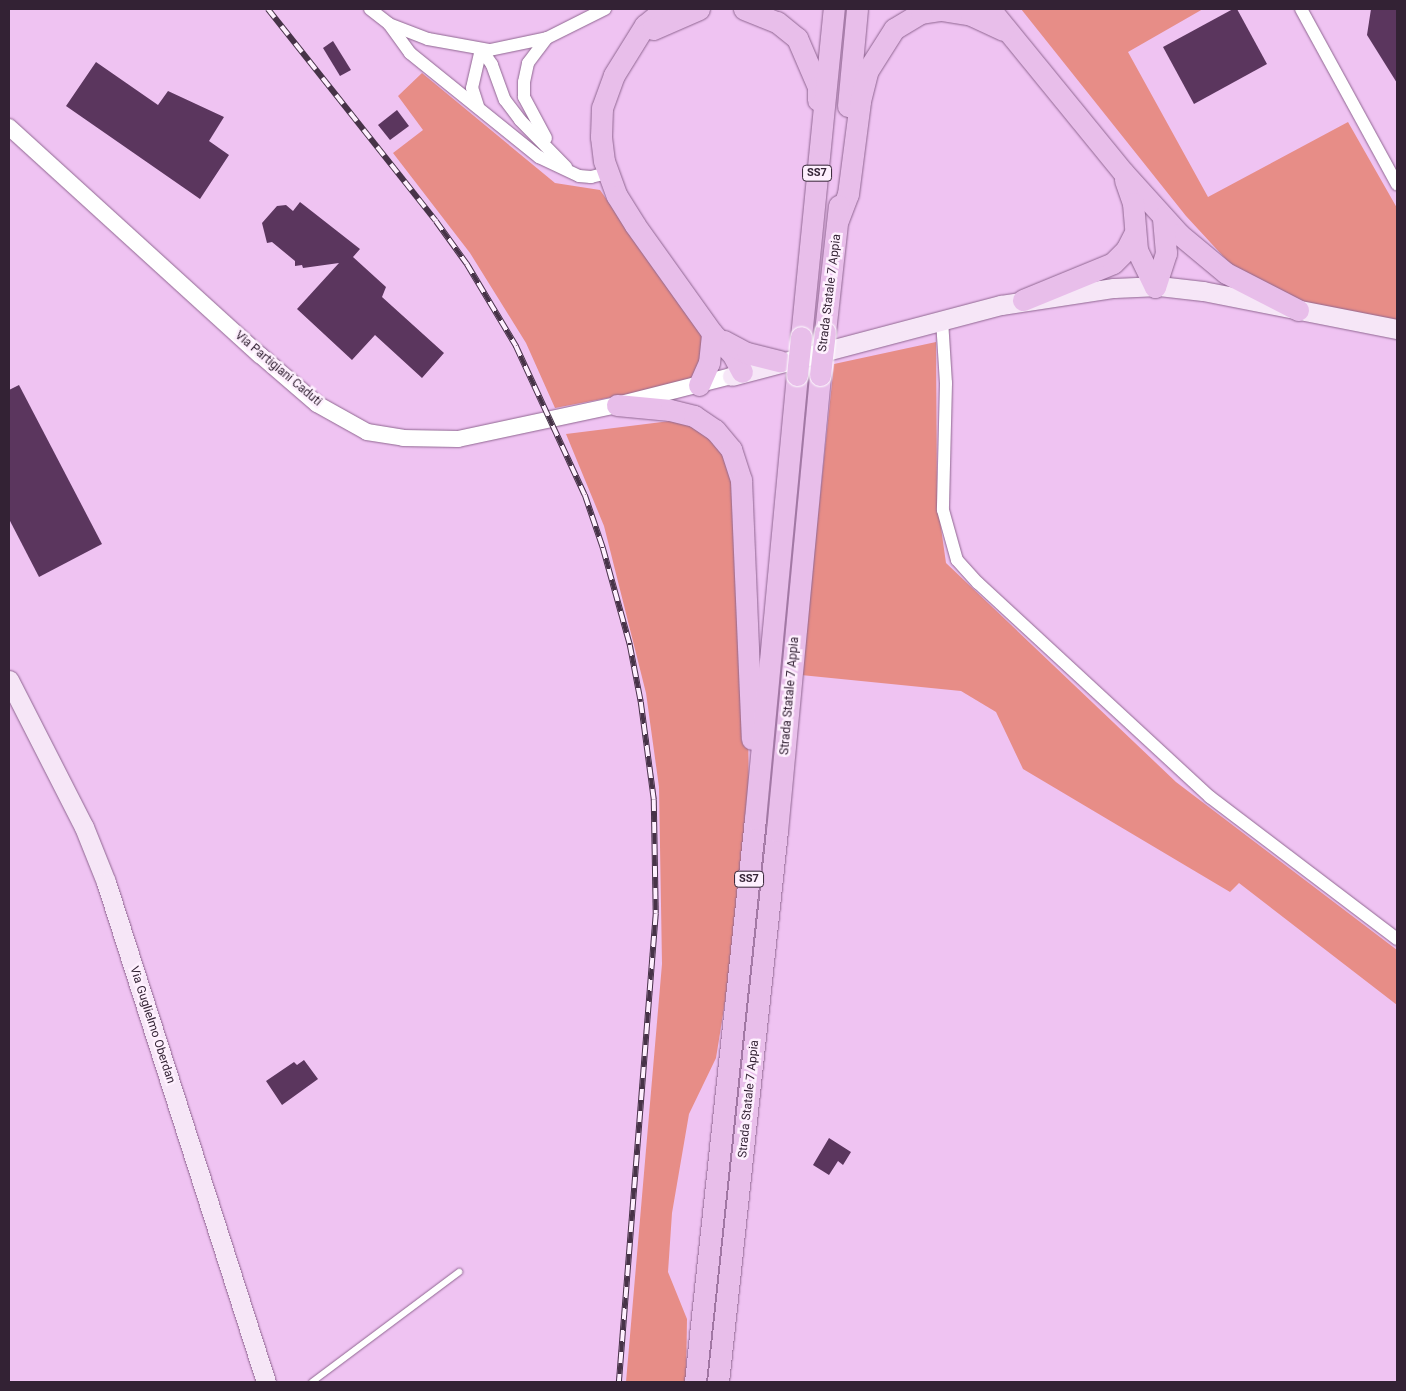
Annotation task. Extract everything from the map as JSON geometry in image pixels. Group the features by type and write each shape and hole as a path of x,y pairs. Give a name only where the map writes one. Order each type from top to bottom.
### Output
{"highway":[{"path":"665,9 645,25 614,75 602,108 600,137 608,173 617,196 635,226 712,333 733,355 737,374"},
{"path":"631,45 662,22 699,9"},
{"path":"744,9 777,22 797,38 818,86 810,236"},
{"name":"Strada Statale 7 Appia","path":"695,1382 756,819 810,236 834,9"},
{"name":"Strada Statale 7 Appia","path":"718,1382 779,812 857,9"},
{"path":"990,9 1123,172 1163,217 1226,273 1298,310"},
{"path":"838,220 848,194 860,101 868,70 894,29 921,13 941,10 972,15 1009,33"},
{"path":"1123,172 1133,203 1137,250 1155,287"},
{"path":"1155,287 1166,253 1163,217"},
{"path":"1023,300 1113,263 1126,250 1135,232"},
{"path":"712,333 747,353 780,361"},
{"path":"699,385 709,364 712,333"},
{"path":"617,406 670,410 694,416 715,430 730,449 741,480 756,819"}],"main road":[{"path":"737,374 780,361 1023,300 1114,288 1155,287 1203,291 1397,329"},
{"name":"Via Guglielmo Oberdan","path":"9,680 84,826 106,882 266,1382"}],"street":[{"path":"370,9 389,24 410,53 539,157 591,177 608,173"},
{"path":"389,24 428,39 481,49 514,46 547,38 606,9"},
{"path":"1301,9 1397,184"},
{"path":"547,38 528,63 524,98 532,118 568,169"},
{"path":"478,106 472,88 481,49"},
{"path":"481,49 492,65 505,100 520,120 568,169"},
{"name":"Via Partigiani Caduti","path":"9,127 260,355 317,404 367,432 403,438 458,439 617,406 737,374"},
{"path":"942,320 946,383 943,510 957,560 985,590 1210,797 1397,939"}],"lane":[{"path":"312,1382 459,1272"}],"shaded area":[{"path":"1021,9 1203,9 1128,52 1208,197 1348,122 1397,208 1397,321 1321,308 1274,292 1234,268 1186,216"},
{"path":"422,73 555,183 600,190 707,342 691,382 555,408 526,343 470,253 393,153 423,130 398,96"},
{"path":"936,342 937,500 946,563 1176,782 1397,950 1397,1005 1239,883 1230,892 1023,769 996,712 961,691 801,675 834,364"},
{"path":"678,420 707,434 730,461 748,717 749,810 736,934 716,1058 689,1114 672,1213 668,1272 687,1319 686,1382 626,1382 662,964 659,787 646,693 604,526 566,434"}],"building":[{"path":"1233,9 1237,9 1267,64 1194,104 1163,47"},
{"path":"1371,9 1397,9 1397,83 1367,35"},
{"path":"333,41 351,70 340,76 323,48"},
{"path":"96,62 158,105 168,91 224,117 209,141 229,155 200,199 66,106"},
{"path":"397,110 409,126 390,140 378,125"},
{"path":"300,202 360,249 353,257 386,287 382,297 444,353 422,378 375,335 352,360 297,309 339,263 303,268 302,265 295,266 295,261 272,242 267,243 262,223 277,206 286,205 293,211"},
{"path":"19,385 102,544 39,577 9,519 9,390"},
{"path":"304,1060 318,1079 282,1105 266,1081 294,1062 297,1065"},
{"path":"829,1138 851,1152 843,1165 838,1161 829,1175 813,1165"}],"railway":[{"path":"268,9 436,221 467,264 516,346 585,495 603,548 630,645 641,702 654,800 656,914 619,1382"}]}
